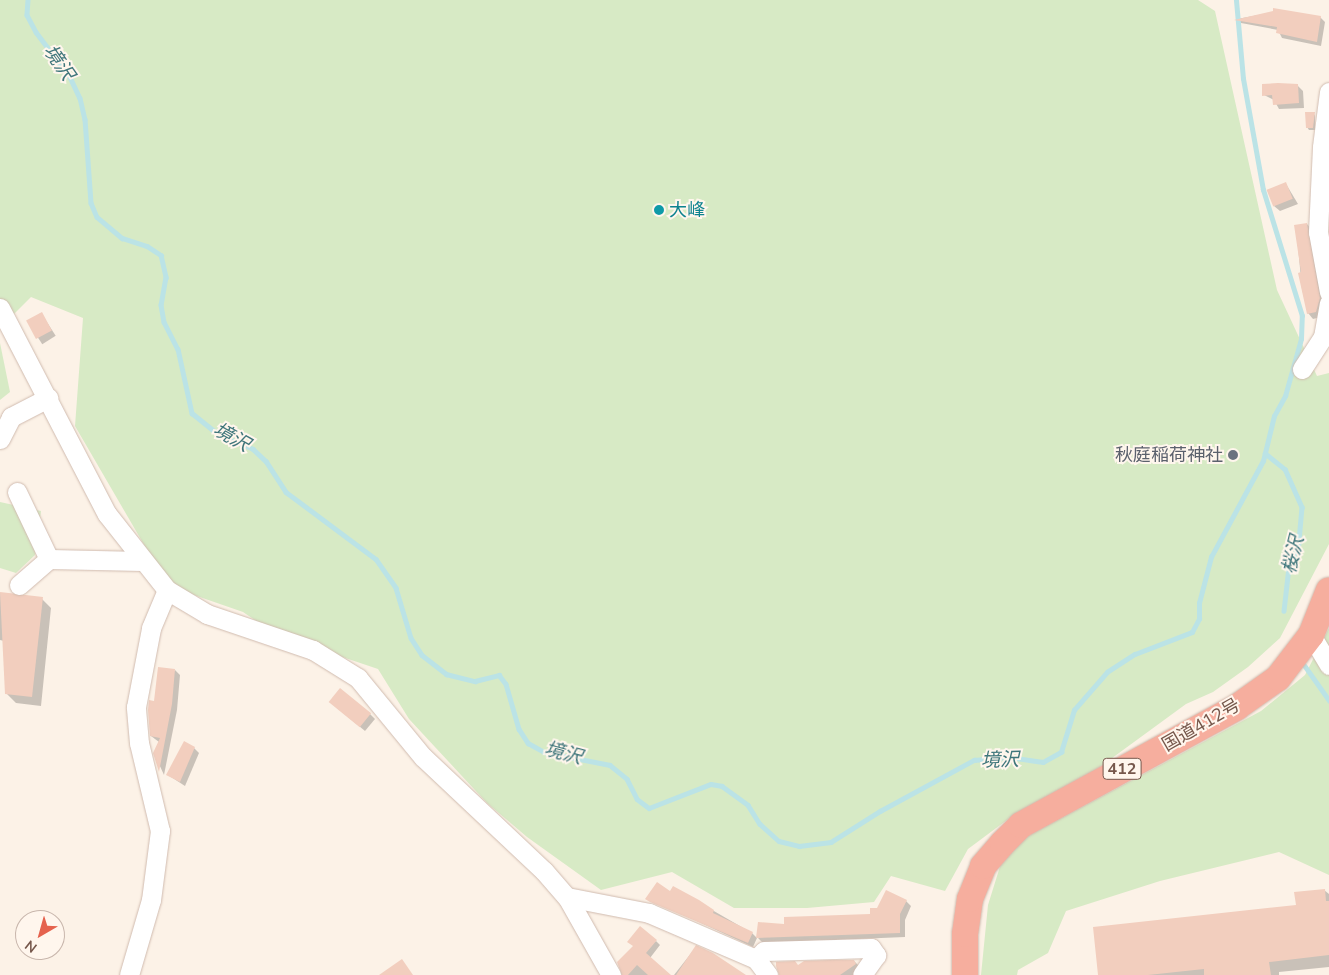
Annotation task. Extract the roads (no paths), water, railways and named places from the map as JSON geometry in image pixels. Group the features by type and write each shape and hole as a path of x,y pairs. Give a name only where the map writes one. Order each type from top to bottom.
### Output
{"highway":[{"name":"国道412号","path":"965,975 965,934 970,898 984,866 1003,843 1022,825 1236,707 1278,678 1311,635 1329,590"}],"street":[{"path":"1329,92 1322,147 1324,200 1320,253 1329,292"},
{"path":"1302,369 1323,337 1329,304"},
{"path":"0,308 107,514 142,561 167,590 207,614 312,650 350,671 378,699 423,757 544,871 567,897 611,975"},
{"path":"0,439 11,417 48,398"},
{"path":"17,492 48,559"},
{"path":"19,585 48,559 142,561"},
{"path":"129,975 151,900 160,831 139,742 136,707 151,628 167,590"},
{"path":"1311,635 1329,665"},
{"path":"567,897 649,913 756,959 768,975"},
{"path":"756,959 764,951 871,948 876,956 862,975"}],"waterway":[{"name":"境沢","path":"28,0 27,15 36,32 70,77 80,98 85,119 91,203 97,217 122,238 147,246 161,255 166,277 161,305 164,322 178,349 192,413 218,434 253,449 266,461 286,492 376,559 396,588 411,638 422,655 446,674 475,681 499,675 506,684 519,729 528,743 544,752 610,765 627,779 637,799 649,808 711,784 722,786 748,805 760,824 779,841 799,846 831,842 880,811 974,760 1008,757 1043,762 1061,752 1074,710 1107,672 1135,654 1192,632 1199,619 1199,603 1211,557 1263,461 1274,416 1285,396 1301,339 1302,316 1263,190 1243,79 1236,0"},
{"name":"桜沢","path":"1265,453 1285,469 1302,507 1299,544 1289,567 1284,611"},
{"name":"桜沢","path":"1305,666 1329,700"}],"place":[{"name":"大峰","path":"659,210"},
{"name":"秋庭稲荷神社","path":"1233,455"}]}
